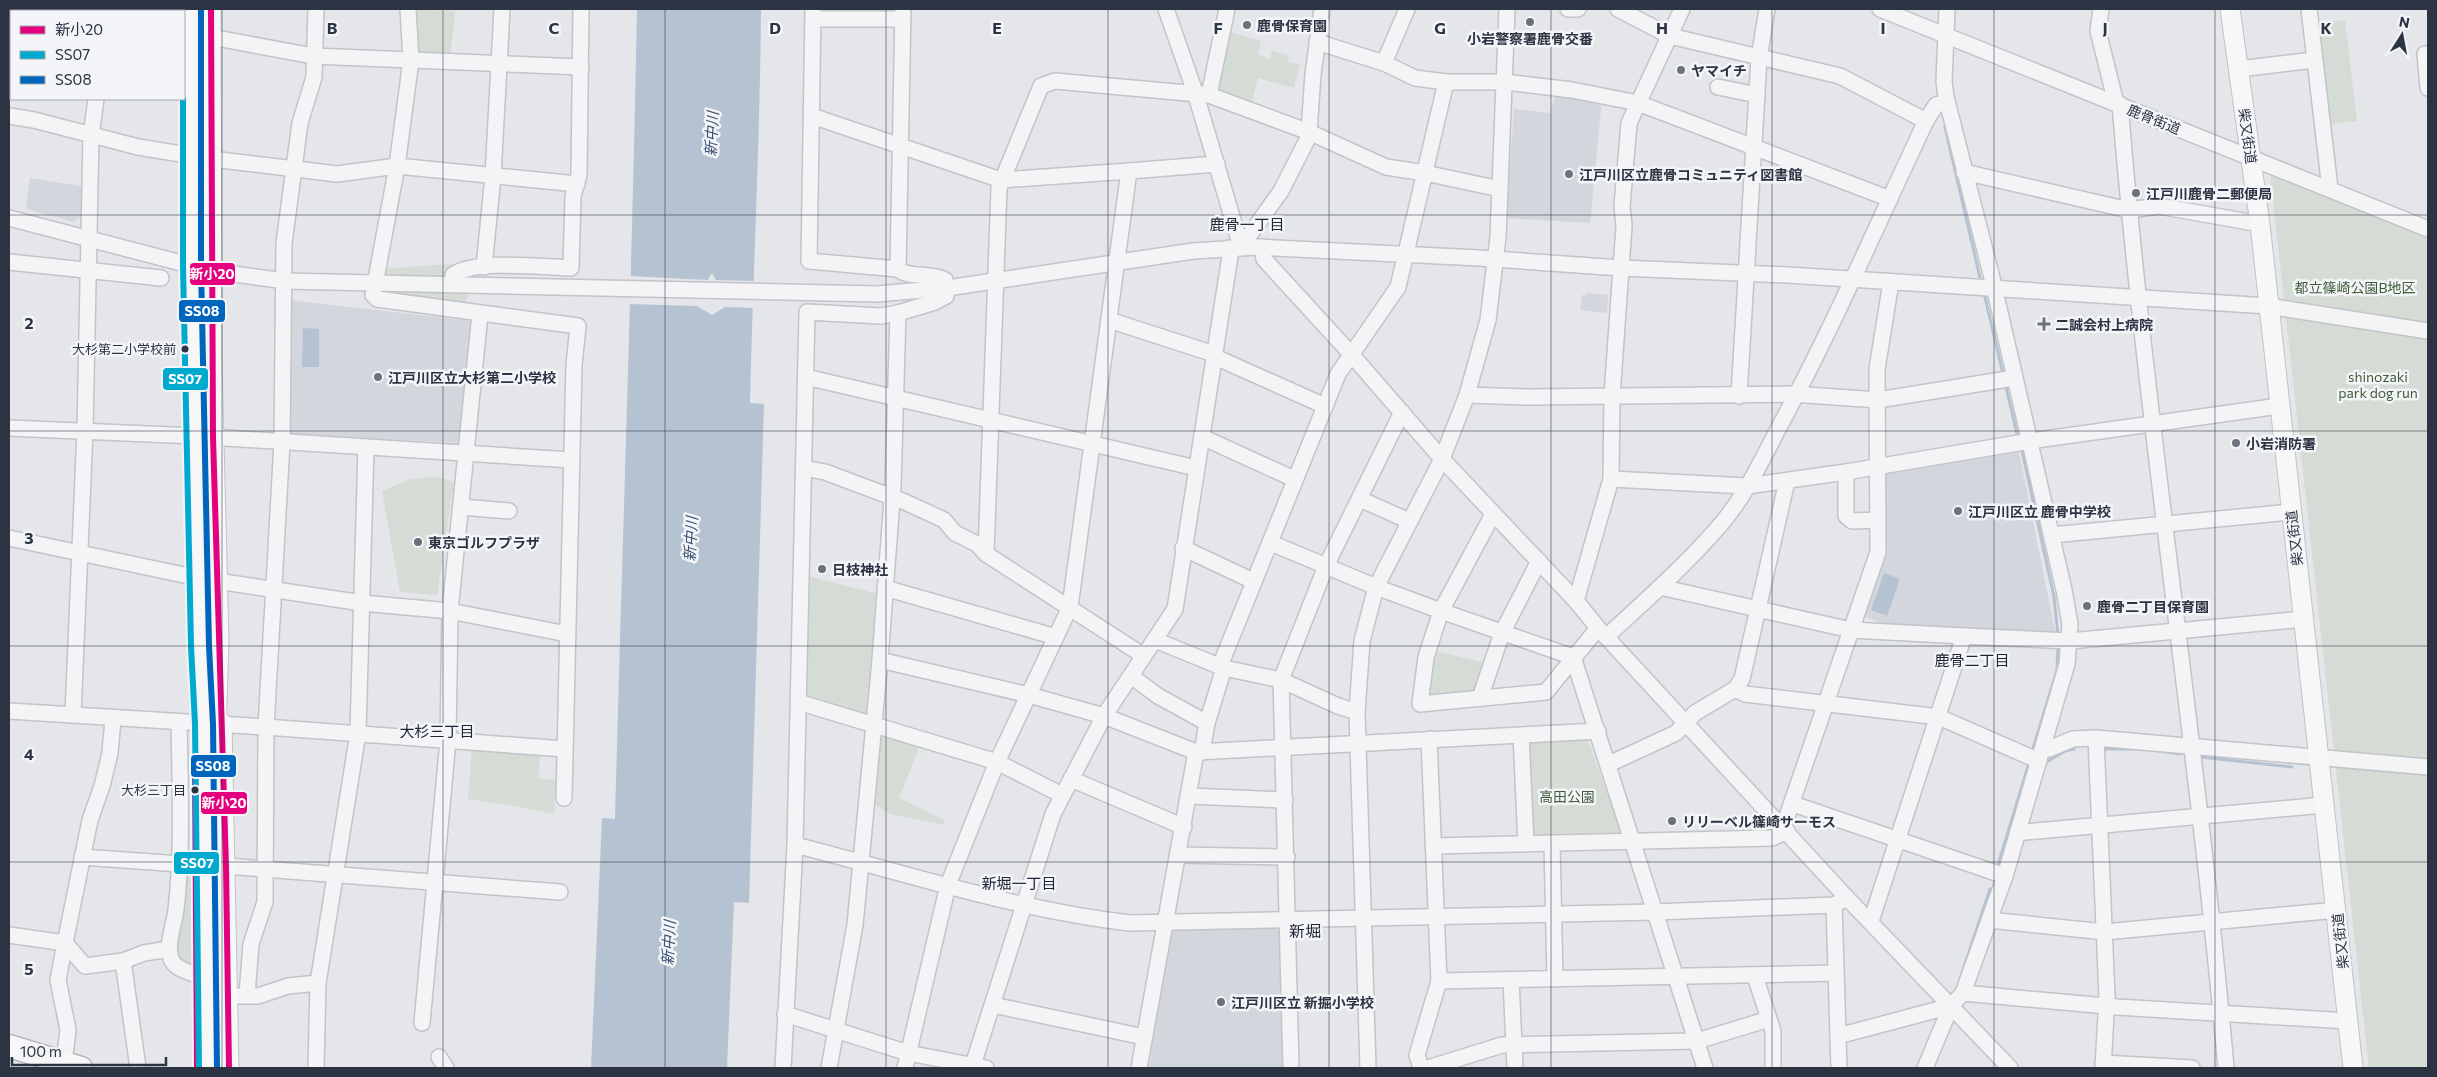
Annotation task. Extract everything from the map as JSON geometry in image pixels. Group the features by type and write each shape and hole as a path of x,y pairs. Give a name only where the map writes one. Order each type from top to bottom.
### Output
{"highway":[{"path":"9,1046 72,1066"},
{"path":"9,1061 34,1068"}],"main road":[{"path":"192,9 188,31 192,156 192,266 204,437 217,581 219,642 203,724 187,865 196,975 197,1068"},
{"path":"211,9 212,271 198,578 203,724 226,866 238,996 230,1068"},
{"name":"柴又街道","path":"2230,9 2260,224 2353,1068"},
{"path":"203,724 210,765 220,1068"},
{"path":"208,1068 210,765"}],"street":[{"path":"316,9 313,56 314,77 300,123 284,244 282,442 266,727 265,902 251,944 238,996 258,996 288,986 318,983"},
{"path":"408,9 411,60 396,166 373,295 376,299 458,308 480,314 578,326 574,365 571,460 564,798"},
{"path":"484,267 493,176 502,9"},
{"path":"452,283 453,275 458,271 484,267 571,268 573,196 577,184 581,9"},
{"path":"1166,9 1202,94 1235,247"},
{"path":"1202,94 1227,9"},
{"path":"785,1014 908,1053 977,1067 993,1005 1044,839 1062,795 1104,716 1175,610 1183,548 1230,256 1235,247 1281,191 1309,132 1313,74 1322,9"},
{"path":"1384,63 1407,9"},
{"path":"1368,1068 1357,712 1362,642 1376,587 1442,459 1467,395 1488,320 1496,259 1507,9"},
{"path":"1568,9 1578,9"},
{"path":"1618,9 1670,36 1840,76 1926,121"},
{"path":"1576,601 1611,479 1612,396 1624,226 1622,206 1630,123 1682,9"},
{"path":"1739,396 1759,58 1767,9"},
{"name":"鹿骨街道","path":"1880,9 2330,188 2428,229"},
{"path":"1925,1068 1951,1006 1963,993 2005,876 2068,664 2070,641 2070,624 2052,535 1994,288 1947,102 1944,81 1947,9"},
{"path":"2101,9 2098,31 2118,104 2137,298 2213,922 2226,1068"},
{"path":"2309,9 2330,188"},
{"path":"783,1068 795,845 806,312 881,316 936,302 946,296 947,288 945,280 940,278 903,273 898,269 809,261 813,14 902,14 898,269"},
{"path":"211,38 313,56 581,67"},
{"path":"1317,42 1384,63 1415,78 1446,82 1505,82 1572,90 1638,103 1890,198"},
{"path":"2428,54 2425,54 2428,88"},
{"path":"2239,69 2314,60"},
{"path":"986,554 999,188 1041,86 1055,81 1202,94 1309,132 1386,167 1500,189"},
{"path":"1139,1068 1189,796 1222,667 1294,478 1338,374 1398,287 1446,82"},
{"path":"1718,87 1757,95"},
{"path":"74,715 84,430 91,136 96,100"},
{"path":"1493,514 1441,612 1426,657 1420,704 1546,692 1573,657 1660,588 1723,522 1747,486 1796,394 1853,279 1926,121 1936,104 1947,102"},
{"path":"9,116 34,120 138,147 212,159 337,174 396,166 577,184"},
{"path":"812,116 1001,180 1217,164"},
{"path":"905,1068 948,885 997,762 1070,607 1129,171"},
{"path":"1964,172 2128,210 2159,206 2260,224"},
{"path":"9,218 212,271 285,280 374,284 452,283 877,294 947,288 1117,262 1235,247 1262,247 1496,259 1621,268 1853,279 2268,306 2428,331"},
{"path":"1262,247 1264,259 1351,354 1442,459 1576,601 1602,633 1785,830 1841,901 1870,921 1951,1006 2002,1065"},
{"path":"9,262 161,278"},
{"path":"1434,846 1772,838 1785,830 1878,552 1877,369 1891,282"},
{"path":"828,1068 855,925 862,862 892,496 898,313"},
{"path":"422,1023 448,740 450,611 480,314"},
{"path":"1109,320 1214,355 1325,406"},
{"path":"806,378 1196,468"},
{"path":"1467,395 1492,397 1796,394 1878,400 2014,378"},
{"path":"1611,479 1747,486 1846,472 1878,465 2030,441 2279,406"},
{"path":"1291,1068 1281,680 1326,566 1402,412"},
{"path":"9,428 84,430 571,460"},
{"path":"1202,437 1294,478"},
{"path":"316,1068 318,983 358,734 366,447"},
{"path":"804,468 825,472 892,496 944,520 955,533 977,544 986,554 1144,656"},
{"path":"1846,472 1846,516 1852,521 1878,520"},
{"path":"1609,764 1676,733 1695,713 1735,689 1742,679 1787,481"},
{"path":"1360,499 1409,521"},
{"path":"461,507 509,511"},
{"path":"2052,535 2291,512"},
{"path":"9,538 198,578"},
{"path":"1271,542 1376,587 1441,612 1573,657"},
{"path":"1183,548 1253,582"},
{"path":"1480,698 1502,633 1539,561"},
{"path":"217,581 362,603 450,611 567,634"},
{"path":"885,588 1056,637"},
{"path":"1660,588 1851,630 1964,636 2070,641 2304,619"},
{"path":"1870,921 1939,717 1964,636"},
{"path":"1156,640 1222,667 1281,680 1338,706 1357,712"},
{"path":"1573,657 1609,764 1705,1068"},
{"path":"880,660 1029,695 1104,716 1199,752 1598,732"},
{"path":"1131,676 1158,696 1207,723"},
{"path":"1735,689 1745,694 1939,717 2041,754"},
{"path":"798,702 997,762 1062,795"},
{"path":"9,712 266,727 564,749"},
{"path":"72,1066 68,1030 58,980 90,820 102,786 113,719"},
{"path":"1521,735 1526,844"},
{"path":"2041,754 2073,739 2096,738 2428,767"},
{"path":"2096,738 2107,1006 2103,1065 2192,1068"},
{"path":"1421,1068 1417,1055 1438,981 1430,740"},
{"path":"1070,779 1184,827"},
{"path":"1189,796 1285,800"},
{"path":"1793,804 2005,876"},
{"path":"2018,831 2025,832 2324,805"},
{"path":"1552,843 1555,979"},
{"path":"795,845 1024,905 1093,919 1130,923 1655,912 1841,901"},
{"path":"1179,855 1287,857"},
{"path":"82,857 187,865 169,949 172,960 178,968 196,975"},
{"path":"226,866 337,873 560,892"},
{"path":"1838,1068 1836,973 1841,901"},
{"path":"1989,920 2105,932 2337,910"},
{"path":"9,935 65,943 85,966 122,961 144,953 169,949"},
{"path":"122,961 138,1068"},
{"path":"1438,981 1836,973"},
{"path":"1755,976 1772,1031 1773,1068"},
{"path":"1511,980 1515,1068"},
{"path":"1963,993 2107,1006 2348,1022"},
{"path":"993,1005 1144,1038"},
{"path":"1838,1036 1951,1006"},
{"path":"1428,1068 1502,1045 1697,1041 1769,1019"}],"shaded area":[{"path":"1557,92 1602,100 1590,223 1506,218 1514,109 1550,113"},
{"path":"30,178 86,187 85,213 74,222 26,209"},
{"path":"1587,293 1608,295 1607,313 1580,310 1582,295 1587,295"},
{"name":"江戸川区立大杉第二小学校","path":"288,300 473,321 459,443 291,434"},
{"name":"江戸川区立 鹿骨中学校","path":"2019,452 2055,631 2052,636 1891,627 1864,616 1887,545 1885,476 1889,472"},
{"name":"江戸川区立 新掘小学校","path":"1276,928 1280,932 1286,1068 1149,1068 1167,935 1177,929"}],"green space":[{"path":"410,9 455,11 450,60 412,58"},
{"path":"2345,20 2357,121 2331,124 2318,23"},
{"path":"1226,31 1261,41 1257,54 1270,59 1272,51 1289,55 1287,62 1300,64 1294,88 1258,78 1251,104 1215,93"},
{"name":"都立篠崎公園B地区","path":"2270,174 2428,237 2428,1068 2369,1068"},
{"path":"450,264 456,268 443,277 391,278 383,276 381,269"},
{"path":"378,288 470,291 463,306 380,296"},
{"name":"東京ゴルフプラザ","path":"439,477 454,482 437,595 400,592 382,491 410,479"},
{"path":"807,576 878,594 871,714 865,719 802,695"},
{"path":"1434,651 1486,663 1476,692 1426,699"},
{"path":"882,734 920,745 899,798 945,820 944,825 890,814 874,804 879,737"},
{"name":"高田公園","path":"1587,738 1623,836 1531,837 1525,742"},
{"path":"472,747 540,753 539,779 559,780 559,790 555,790 554,814 468,799"},
{"path":"182,866 191,867 192,971 176,959"}],"water":[{"name":"新中川","path":"637,9 761,9 750,403 764,404 749,903 734,902 727,1068 591,1068 602,818 615,819"},
{"path":"303,328 319,329 319,367 302,367"},
{"path":"1884,573 1900,579 1887,616 1871,610"}],"pier":[{"path":"712,273 716,280 755,281 755,308 725,307 712,315 697,306 628,304 629,276 708,280"}],"waterway":[{"path":"1945,127 1981,282"},
{"path":"1984,293 2003,374"},
{"path":"2005,383 2018,438"},
{"path":"2021,446 2054,597 2058,636"},
{"path":"2032,752 2057,670 2058,644"},
{"path":"2043,764 2065,751 2074,749"},
{"path":"2102,749 2140,749"},
{"path":"2153,750 2180,754"},
{"path":"2200,757 2292,767"},
{"path":"1998,865 2029,763"},
{"path":"1961,976 1990,889"}],"transit line":[{"name":"SS08","path":"201,9 201,266 209,646 213,724 217,1068"},
{"name":"新小20","path":"211,9 213,437 226,866 229,1068"},
{"name":"SS07","path":"183,100 183,266 191,646 195,724 199,1068"},
{"name":"新小20","path":"195,770 197,1068"}],"place":[{"name":"小岩警察署鹿骨交番","path":"1530,22"},
{"name":"鹿骨保育園","path":"1247,25"},
{"name":"ヤマイチ","path":"1681,70"},
{"name":"江戸川区立鹿骨コミュニティ図書館","path":"1569,174"},
{"name":"江戸川鹿骨二郵便局","path":"2136,193"},
{"name":"二誠会村上病院","path":"2044,324"},
{"name":"大杉第二小学校前","path":"185,349"},
{"name":"江戸川区立大杉第二小学校","path":"378,377"},
{"name":"小岩消防署","path":"2236,443"},
{"name":"江戸川区立 鹿骨中学校","path":"1958,511"},
{"name":"東京ゴルフプラザ","path":"418,542"},
{"name":"日枝神社","path":"822,569"},
{"name":"鹿骨二丁目保育園","path":"2087,606"},
{"name":"大杉三丁目","path":"195,790"},
{"name":"リリーベル篠崎サーモス","path":"1672,821"},
{"name":"江戸川区立 新掘小学校","path":"1221,1002"}],"district":[{"name":"鹿骨一丁目","path":"1247,224"},
{"name":"鹿骨二丁目","path":"1972,660"},
{"name":"大杉三丁目","path":"437,731"},
{"name":"新堀一丁目","path":"1019,883"},
{"name":"新堀","path":"1305,930"}],"park label":[{"name":"shinozaki park dog run","path":"2378,384"}]}
